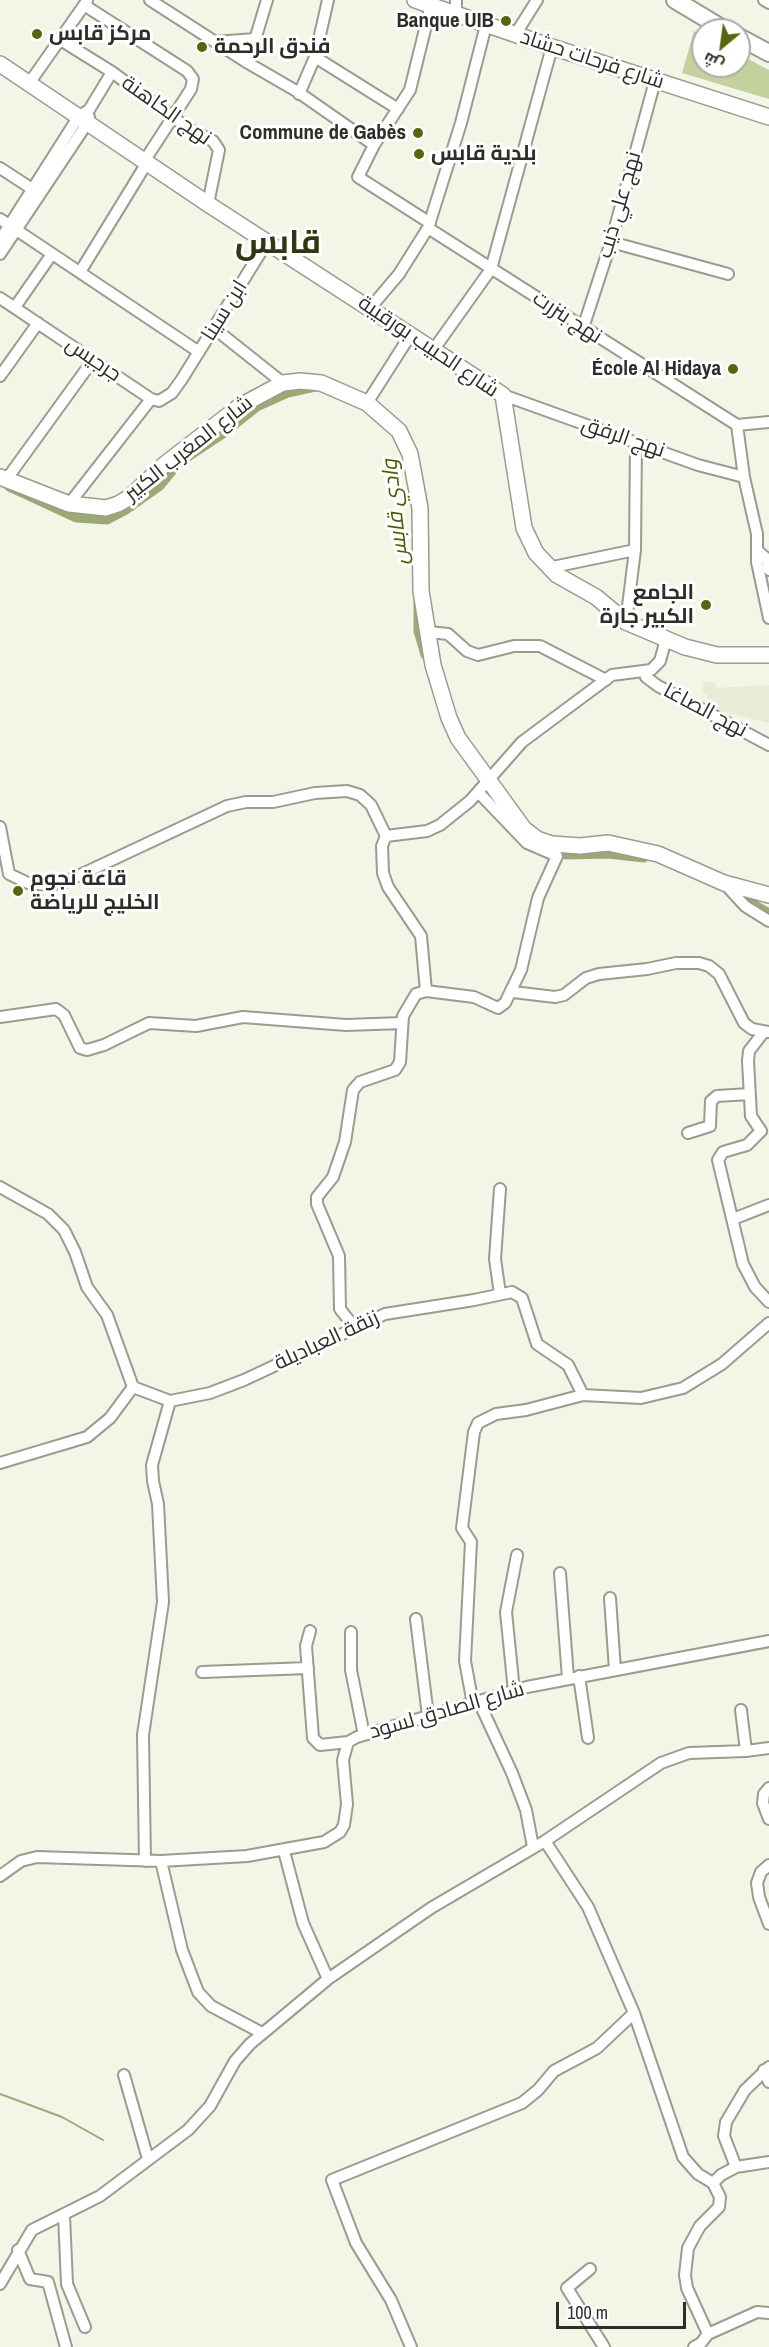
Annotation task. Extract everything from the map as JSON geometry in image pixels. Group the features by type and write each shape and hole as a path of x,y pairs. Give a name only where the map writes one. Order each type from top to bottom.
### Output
{"main road":[{"path":"675,0 705,18"},
{"path":"751,43 769,53"}],"street":[{"path":"150,0 299,94 374,146"},
{"path":"248,63 267,0"},
{"path":"299,94 315,57 328,0"},
{"name":"شارع فرحات حشاد","path":"415,0 431,5 456,7 486,25 769,117"},
{"path":"515,35 537,0"},
{"path":"764,0 769,3"},
{"path":"30,82 86,3 191,74 191,89 80,272"},
{"name":"نهج بنزرت","path":"431,5 413,79 398,110 374,146 358,177 491,269 737,425"},
{"path":"371,308 399,274 429,225 461,123 486,25"},
{"path":"59,39 112,72"},
{"path":"215,42 255,39"},
{"path":"434,349 491,269 552,48"},
{"path":"315,57 398,110"},
{"name":"شارع الحبيب بورقيبة","path":"0,63 85,116 208,204 503,395 524,528 536,553 549,568 596,597 626,622 666,639 717,655 769,655"},
{"name":"نهج الكاهنة","path":"13,228 112,72 172,118 213,141 219,150 208,204"},
{"name":"نهج علي ذيب","path":"583,328 610,242 655,81"},
{"path":"0,168 37,193"},
{"path":"0,219 199,352"},
{"path":"0,240 13,228"},
{"path":"0,254 13,228"},
{"name":"ابن سينا","path":"151,399 159,401 167,398 182,378 215,329 267,242"},
{"path":"610,242 728,274"},
{"path":"15,308 52,254"},
{"name":"جرجيس","path":"0,298 151,399"},
{"path":"0,376 38,323"},
{"path":"215,329 283,383"},
{"path":"367,403 411,334"},
{"path":"3,479 93,360"},
{"name":"شارع المغرب الكبير","path":"3,479 69,504 89,508 118,504 240,406 283,383 300,381 321,383 367,403 392,423 410,453 420,508 421,591 433,665 449,718 458,738 524,829 537,838 566,846 608,843 638,849 674,860 724,883 769,895"},
{"name":"نهج الرفق","path":"503,395 636,443 744,477"},
{"path":"69,504 151,399"},
{"path":"769,422 737,425 744,477 764,560 769,618"},
{"path":"626,622 635,550 636,443"},
{"path":"549,568 635,550"},
{"path":"429,632 448,634 471,653 478,655 514,646 540,646 606,680"},
{"path":"386,836 427,831 459,812 522,742 606,680 620,673 645,673 660,661 666,639"},
{"name":"نهج الصاغا","path":"645,673 646,678 658,686 719,714 769,745"},
{"path":"0,827 9,874 28,883 47,885 65,882 227,806 246,802 273,802 315,793 347,791 360,795 371,806 386,836 382,846 383,873 388,886 421,936 426,991"},
{"path":"355,1328 340,1308 339,1256 319,1213 317,1197 333,1177 345,1142 353,1090 367,1078 392,1073 400,1062 402,1023 408,1005 416,994 426,991 474,997 498,1008 506,1003 513,992 538,898 557,856 527,843 478,793"},
{"path":"724,883 745,906 769,921"},
{"path":"513,992 555,997 564,995 586,978 599,974 647,969 676,963 699,963 709,966 719,974 744,1023 766,1032 749,1051 751,1116 760,1125 760,1135 747,1146 723,1152 718,1160 720,1177 733,1219 743,1264 755,1287 769,1302"},
{"path":"0,1017 56,1009 64,1015 80,1048 87,1050 104,1045 149,1023 196,1026 243,1017 346,1025 402,1023"},
{"path":"688,1133 710,1126 711,1101 717,1096 749,1094"},
{"path":"0,1188 48,1214 64,1230 75,1252 87,1287 107,1315 133,1387 170,1401 153,1465 153,1481 159,1504 163,1602 143,1735 145,1861"},
{"path":"500,1189 495,1259 500,1294 512,1292 519,1294 537,1344 568,1365 583,1395"},
{"path":"733,1219 769,1205"},
{"name":"زنقة العباديلة","path":"170,1401 210,1393 244,1380 385,1314 500,1294"},
{"path":"533,1847 526,1809 512,1773 476,1703 465,1661 471,1542 462,1528 474,1432 483,1418 583,1395 641,1398 683,1388 722,1364 769,1323"},
{"path":"0,1463 87,1437 110,1418 133,1387"},
{"path":"514,1691 506,1612 517,1555"},
{"path":"560,1573 573,1677 588,1738"},
{"path":"610,1598 615,1670"},
{"path":"416,1619 428,1716"},
{"path":"310,1631 306,1646 313,1738 320,1745 348,1742"},
{"path":"351,1632 351,1670 364,1735"},
{"name":"شارع الصادق لسود","path":"0,1876 21,1861 37,1857 161,1861 247,1856 324,1842 340,1832 346,1813 342,1760 348,1742 364,1735 514,1691 573,1677 769,1641"},
{"path":"202,1672 308,1668"},
{"path":"741,1710 747,1751"},
{"path":"0,2284 3,2273 32,2230 100,2196 188,2130 203,2116 235,2061 262,2033 328,1979 431,1908 545,1841 670,1758 700,1752 768,1750"},
{"path":"769,1788 763,1803 769,1819"},
{"path":"545,1841 588,1907 634,2013 676,2142 691,2168 713,2183 721,2202 692,2237 686,2259 687,2288 708,2334"},
{"path":"284,1851 303,1923 328,1979"},
{"path":"161,1861 182,1950 198,1992 211,2006 262,2033"},
{"path":"769,1865 762,1872 757,1883 759,1897 769,1924"},
{"path":"411,2347 391,2300 356,2243 332,2180 522,2103 538,2090 554,2071 597,2048 634,2013"},
{"path":"736,2167 724,2136 726,2122 740,2098 767,2068"},
{"path":"767,2068 769,2082"},
{"path":"124,2075 148,2159"},
{"path":"713,2183 721,2175 736,2167 769,2162"},
{"path":"64,2215 67,2284 85,2327"},
{"path":"18,2250 30,2279 46,2280 49,2283 50,2296 66,2347"},
{"path":"591,2269 567,2288 604,2347"},
{"path":"694,2347 701,2343 708,2334 757,2312 769,2313"}],"shaded area":[{"path":"704,681 716,683 717,688 769,685 769,723 720,711 708,703 707,695 702,693"}],"green space":[{"path":"691,42 691,76 682,73"},
{"path":"751,60 769,70 769,99 699,78 751,78"}],"waterway":[{"name":"وادي قابس","path":"9,487 76,518 107,520 126,510 160,486 179,463 223,434 257,407 288,393 315,387"},
{"name":"وادي قابس","path":"418,601 418,631 425,655"},
{"name":"وادي قابس","path":"551,851 566,855 608,854 644,858"},
{"name":"وادي قابس","path":"737,895 769,913"},
{"path":"0,2094 62,2117 103,2140"}],"place":[{"name":"Banque UIB","path":"506,21"},
{"name":"مركز قابس","path":"37,34"},
{"name":"فندق الرحمة","path":"202,47"},
{"name":"Commune de Gabès","path":"418,133"},
{"name":"بلدية قابس","path":"419,154"},
{"name":"École Al Hidaya","path":"733,369"},
{"name":"الجامع الكبير جارة","path":"706,605"},
{"name":"قاعة نجوم الخليج للرياضة","path":"18,891"}],"district":[{"name":"قابس","path":"278,244"}]}
